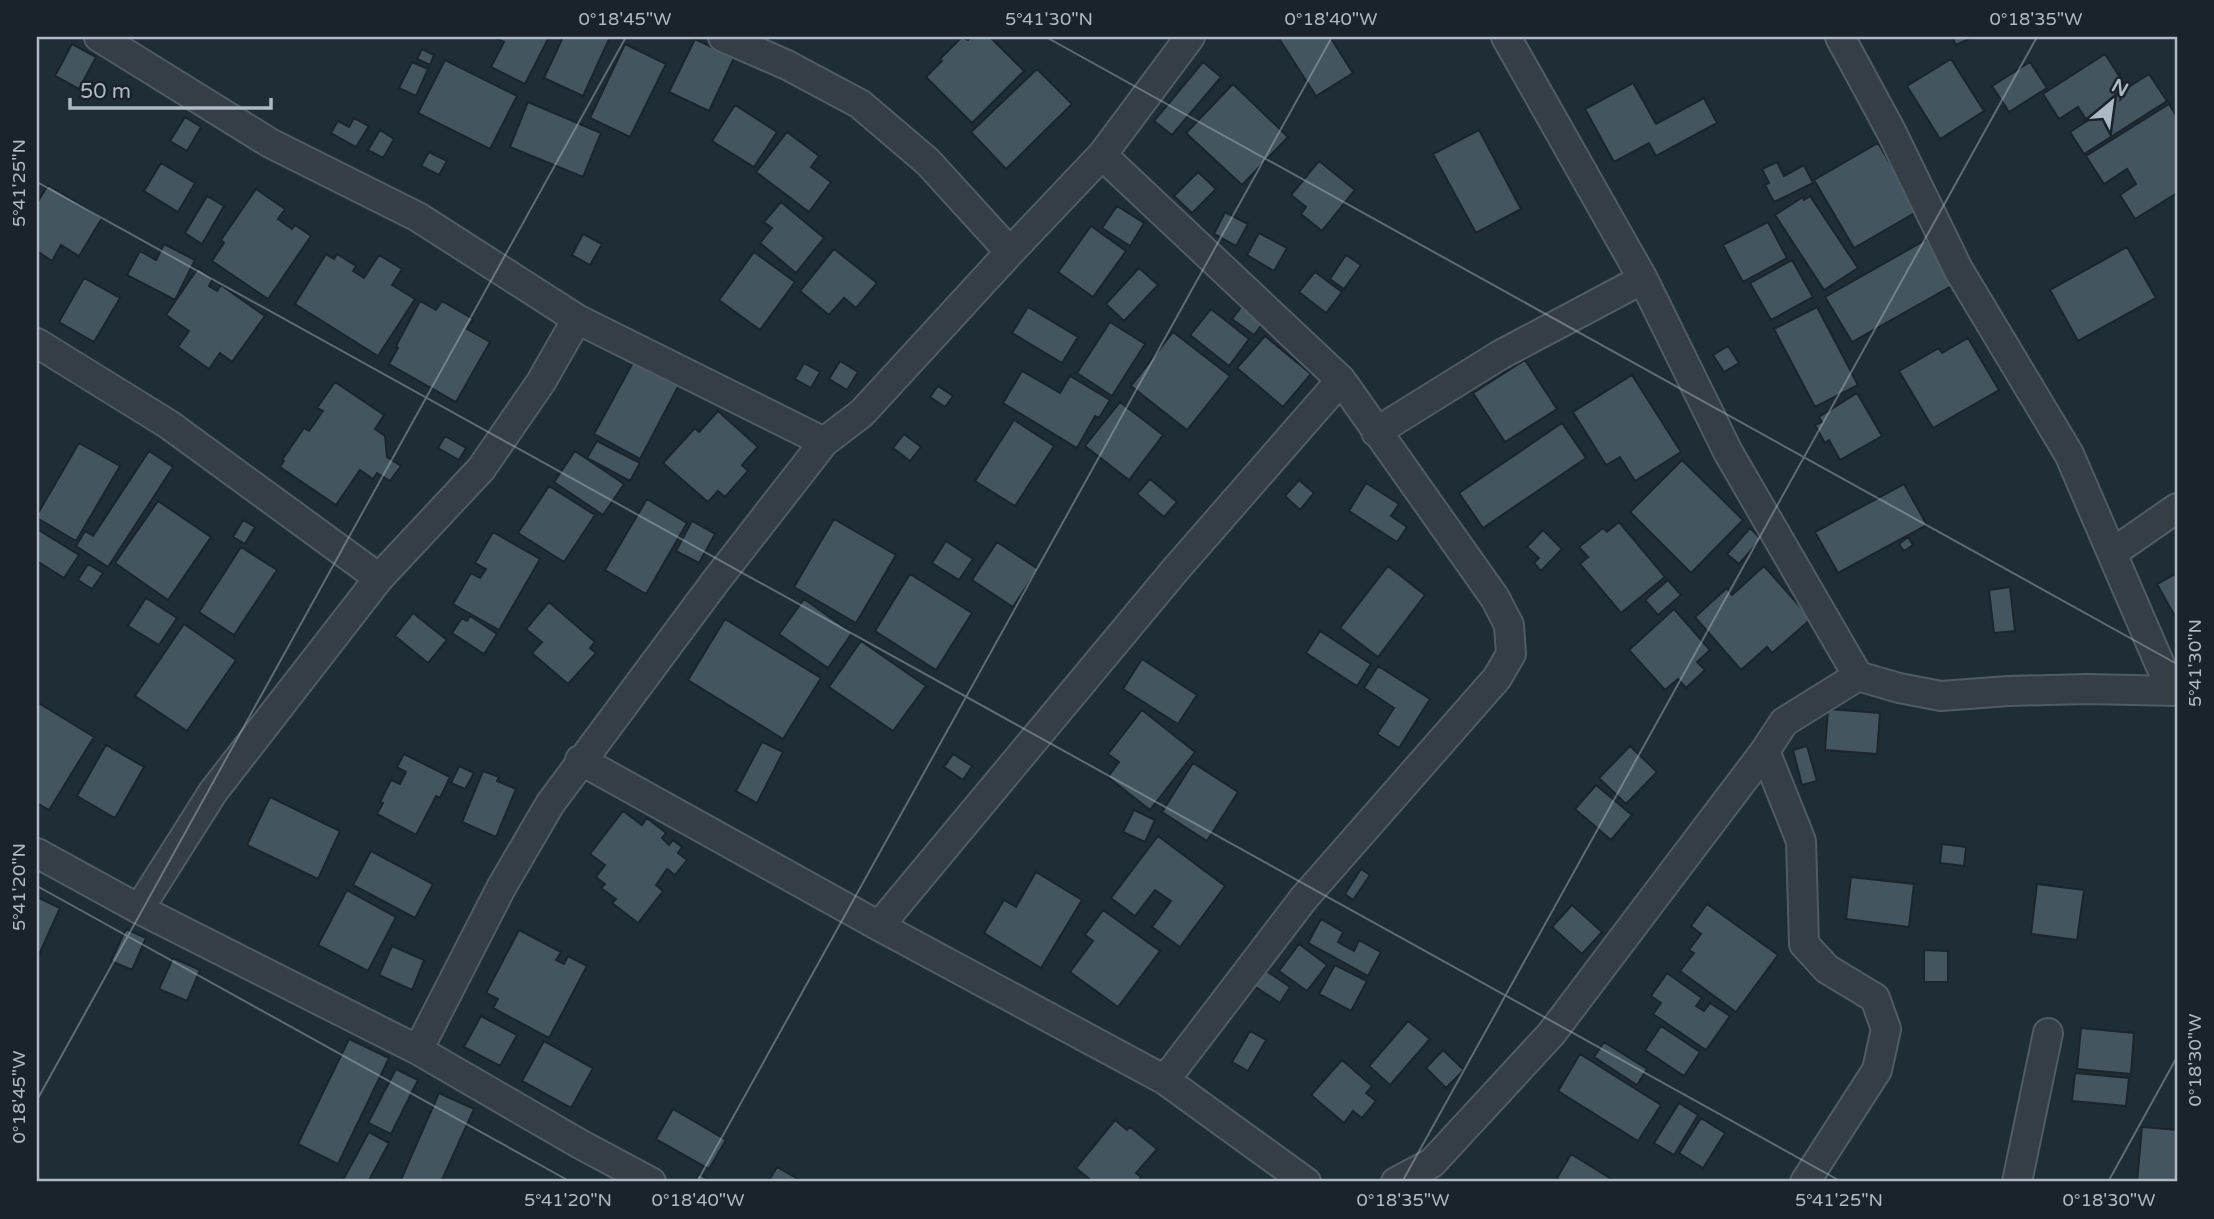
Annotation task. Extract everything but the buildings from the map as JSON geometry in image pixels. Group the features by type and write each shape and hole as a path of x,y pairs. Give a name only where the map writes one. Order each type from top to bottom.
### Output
{"street":[{"path":"99,37 270,143 418,217 577,319 824,442"},
{"path":"723,37 787,65 860,104 928,162 1010,252"},
{"path":"418,1050 501,888 550,804 580,760 824,442 862,413 1102,155 1190,37"},
{"path":"1506,37 1643,279 1728,453 1858,676 1941,696 2008,691 2174,690 2068,454 1958,269 1891,131 1840,37"},
{"path":"1102,155 1341,380 1495,598 1509,625 1511,654 1497,678 1304,898 1165,1080"},
{"path":"1376,432 1500,355 1643,279"},
{"path":"139,909 213,792 379,578 481,468 541,382 577,319"},
{"path":"37,343 167,424 379,578"},
{"path":"879,926 1177,569 1341,380"},
{"path":"2112,553 2177,508"},
{"path":"1396,1182 1432,1163 1551,1034 1765,751 1784,722 1858,676"},
{"path":"1765,751 1801,841 1804,944 1827,969 1875,999 1886,1029 1877,1070 1805,1182"},
{"path":"580,760 879,926 1165,1080 1307,1182"},
{"path":"37,853 139,909 418,1050 651,1182"},
{"path":"2017,1182 2048,1033"}]}
